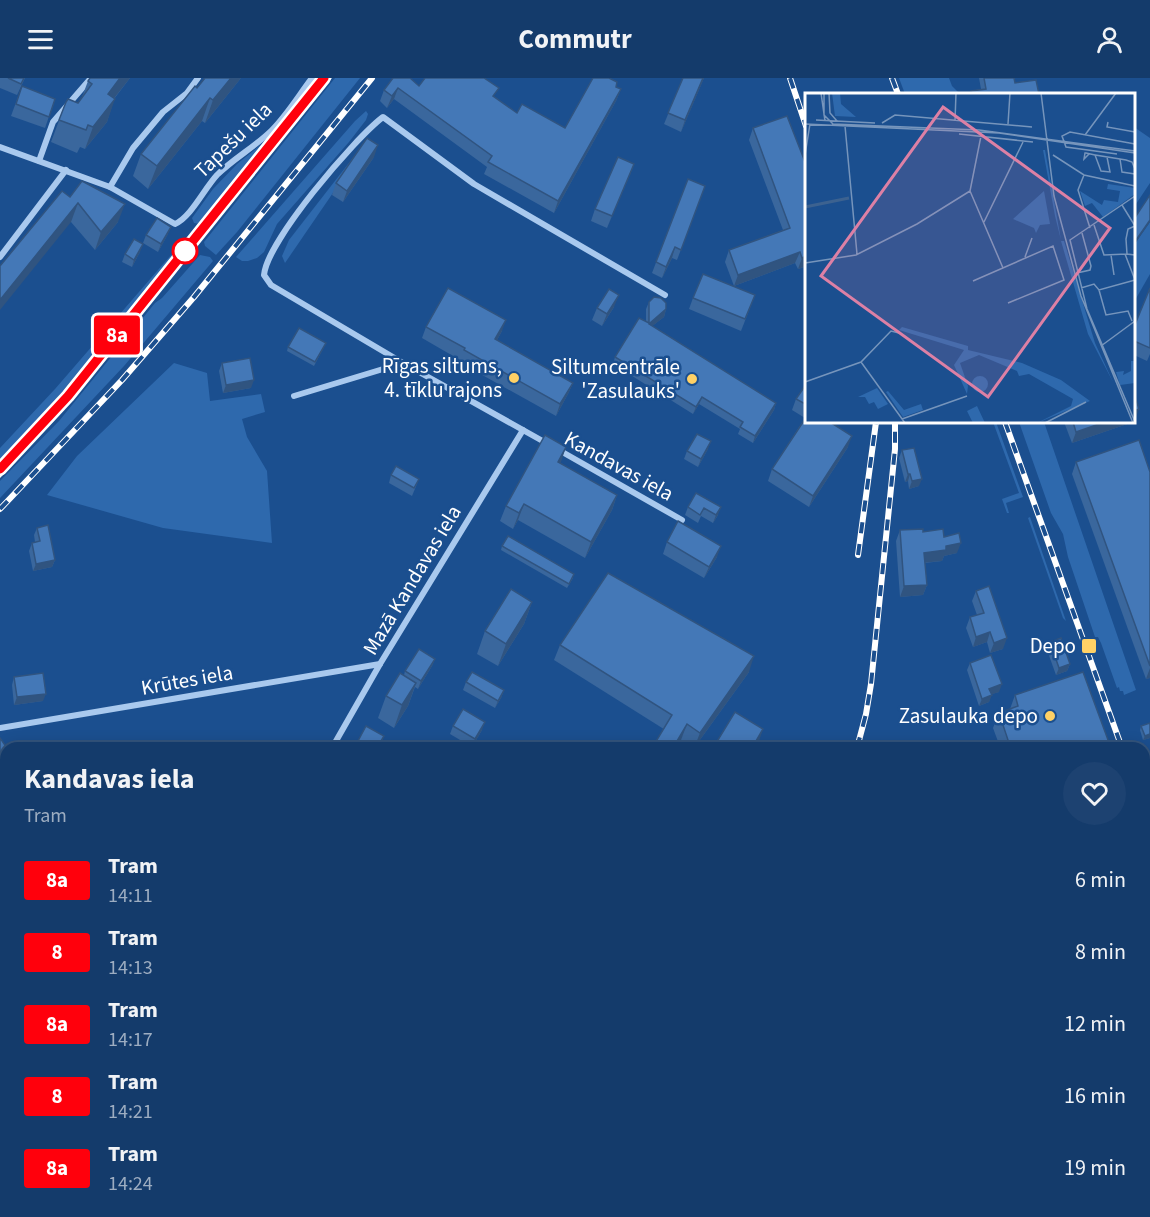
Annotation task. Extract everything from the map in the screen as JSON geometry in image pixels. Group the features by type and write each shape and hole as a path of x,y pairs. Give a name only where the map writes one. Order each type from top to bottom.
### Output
{"street":[{"path":"39,161 53,122 91,78"},
{"path":"0,147 110,187 133,148 163,112 187,93 198,78"},
{"name":"Tapešu iela","path":"110,187 175,224 181,221 217,175 273,130 308,79"},
{"name":"Kandavas iela","path":"665,295 474,184 383,117 369,127 283,233 265,265 264,275 271,285 403,363 682,520"},
{"path":"0,257 66,170"},
{"path":"294,396 403,363"},
{"name":"Mazā Kandavas iela","path":"335,742 380,664 523,430"},
{"name":"Krūtes iela","path":"0,728 380,664"}],"shaded area":[{"path":"317,78 321,78 232,189 229,188 200,224 194,223 192,218 213,189 237,164 268,139"},
{"path":"335,78 360,78 216,255 205,246 204,242"},
{"path":"899,78 949,78 952,86 959,93 905,93"},
{"path":"366,111 368,114 366,120 349,142 277,224 264,252 248,261 242,261 236,257 355,121"},
{"path":"1135,128 1150,138 1150,183 1135,206"},
{"path":"363,149 285,263 282,256 289,240 359,150"},
{"path":"1150,222 1150,274 1135,300 1135,244"},
{"path":"181,250 182,252 70,387 0,465 0,448 55,389 171,255"},
{"path":"200,255 210,257 213,261 124,366 0,498 0,481 59,421 155,303"},
{"path":"174,363 207,373 210,401 261,394 265,412 242,419 247,437 267,471 272,543 163,528 47,495 77,456"},
{"path":"993,423 996,423 1023,497 1006,503 1009,513 1007,513 1002,499 1019,493"},
{"path":"1019,423 1044,423 1136,690 1124,695 1119,687 1117,688 1101,643 1098,637 1095,637 1068,557 1063,534 1051,513"},
{"path":"1030,517 1066,621 1028,518"}],"building":[{"path":"8,78 24,78 21,84"},
{"path":"90,78 120,78 108,94 115,99 93,127 88,125 86,130 59,120 68,99 78,103 92,84 88,81"},
{"path":"205,78 231,78 213,100 210,98 157,166 141,154 195,86 197,88"},
{"path":"393,78 410,78 419,86 425,78 484,78 499,88 493,96 517,113 522,104 565,128 593,78 609,78 617,82 616,87 621,89 558,201 488,162 492,156 398,88 392,96 384,90"},
{"path":"683,78 703,78 685,120 668,113"},
{"path":"984,78 1014,78 1015,83 1036,80 1039,93 971,93 971,91 986,89"},
{"path":"22,86 55,99 49,117 16,104"},
{"path":"787,116 805,162 805,257 802,258 800,252 738,275 729,250 790,228 753,128"},
{"path":"367,138 378,145 347,191 336,183"},
{"path":"618,157 634,164 612,216 595,209"},
{"path":"688,179 705,186 681,250 675,247 666,267 656,262"},
{"path":"82,181 125,204 101,232 78,203 0,300 0,266 62,191 70,197"},
{"path":"1150,195 1150,220 1135,242 1135,218"},
{"path":"157,218 171,227 161,244 146,235"},
{"path":"134,239 143,244 134,260 125,254"},
{"path":"703,274 755,295 745,319 693,298"},
{"path":"448,288 506,320 495,339 573,383 560,404 426,327"},
{"path":"1150,288 1150,348 1135,341 1135,325"},
{"path":"609,289 619,295 607,314 597,308"},
{"name":"Siltumcentrāle 'Zasulauks'","path":"654,297 661,298 666,303 666,309 649,324 776,403 755,436 740,427 743,422 702,397 696,407 615,357 639,318 649,323 649,302"},
{"path":"299,328 326,343 315,362 288,347"},
{"path":"250,358 254,380 226,385 222,363"},
{"path":"805,386 805,404 796,399"},
{"path":"1135,396 1139,409 1135,411"},
{"path":"805,419 805,423 832,423 852,436 813,496 772,469"},
{"path":"1073,423 1102,423 1076,432"},
{"path":"697,434 711,441 701,459 687,451"},
{"path":"545,435 566,447 558,462 617,495 591,542 524,504 519,513 506,506"},
{"path":"1139,440 1150,472 1150,666 1076,462"},
{"path":"914,448 922,479 912,481 902,450"},
{"path":"396,466 419,479 414,488 391,475"},
{"path":"696,493 721,507 716,515 704,508 700,515 688,507"},
{"path":"678,521 721,546 709,567 667,542"},
{"path":"48,525 55,560 36,564 32,543 40,541 37,528"},
{"path":"923,529 923,532 943,529 944,537 959,533 961,543 946,546 946,550 924,553 927,585 904,586 900,530"},
{"path":"508,536 574,574 569,584 502,546"},
{"path":"608,573 754,656 700,733 687,724 676,742 656,742 672,715 560,645"},
{"path":"989,586 1007,638 994,643 990,632 976,637 970,617 984,613 976,591"},
{"path":"511,589 532,602 506,644 485,631"},
{"path":"1061,638 1070,664 1059,668 1050,642"},
{"path":"419,649 435,659 421,681 405,671"},
{"path":"991,655 1002,684 989,689 992,695 982,699 970,663"},
{"path":"472,672 504,690 498,701 466,682"},
{"name":"Zasulauka depo","path":"1083,672 1109,742 1009,742 999,713 1018,706 1015,695"},
{"path":"43,673 46,694 17,697 14,677"},
{"path":"400,673 416,683 402,705 386,696"},
{"path":"463,709 485,722 475,739 453,726"},
{"path":"735,712 763,729 755,742 717,742"},
{"path":"1150,723 1150,734 1145,736 1141,726"},
{"path":"366,726 384,736 380,742 358,741"}],"tram line":[{"name":"8a","path":"0,469 68,396 324,78"},
{"path":"0,477 72,399 331,78"}],"railway":[{"path":"0,509 122,380 194,297 372,78"},
{"path":"790,78 805,123"},
{"path":"892,78 898,93"},
{"path":"858,555 876,423"},
{"path":"859,742 871,684 895,449 895,423"},
{"path":"1005,423 1120,742"}],"place":[{"name":"Rīgas siltums, 4. tīklu rajons","path":"514,378"},
{"name":"Siltumcentrāle 'Zasulauks'","path":"692,379"},
{"name":"Depo","path":"1089,646"},
{"name":"Zasulauka depo","path":"1050,716"}]}
